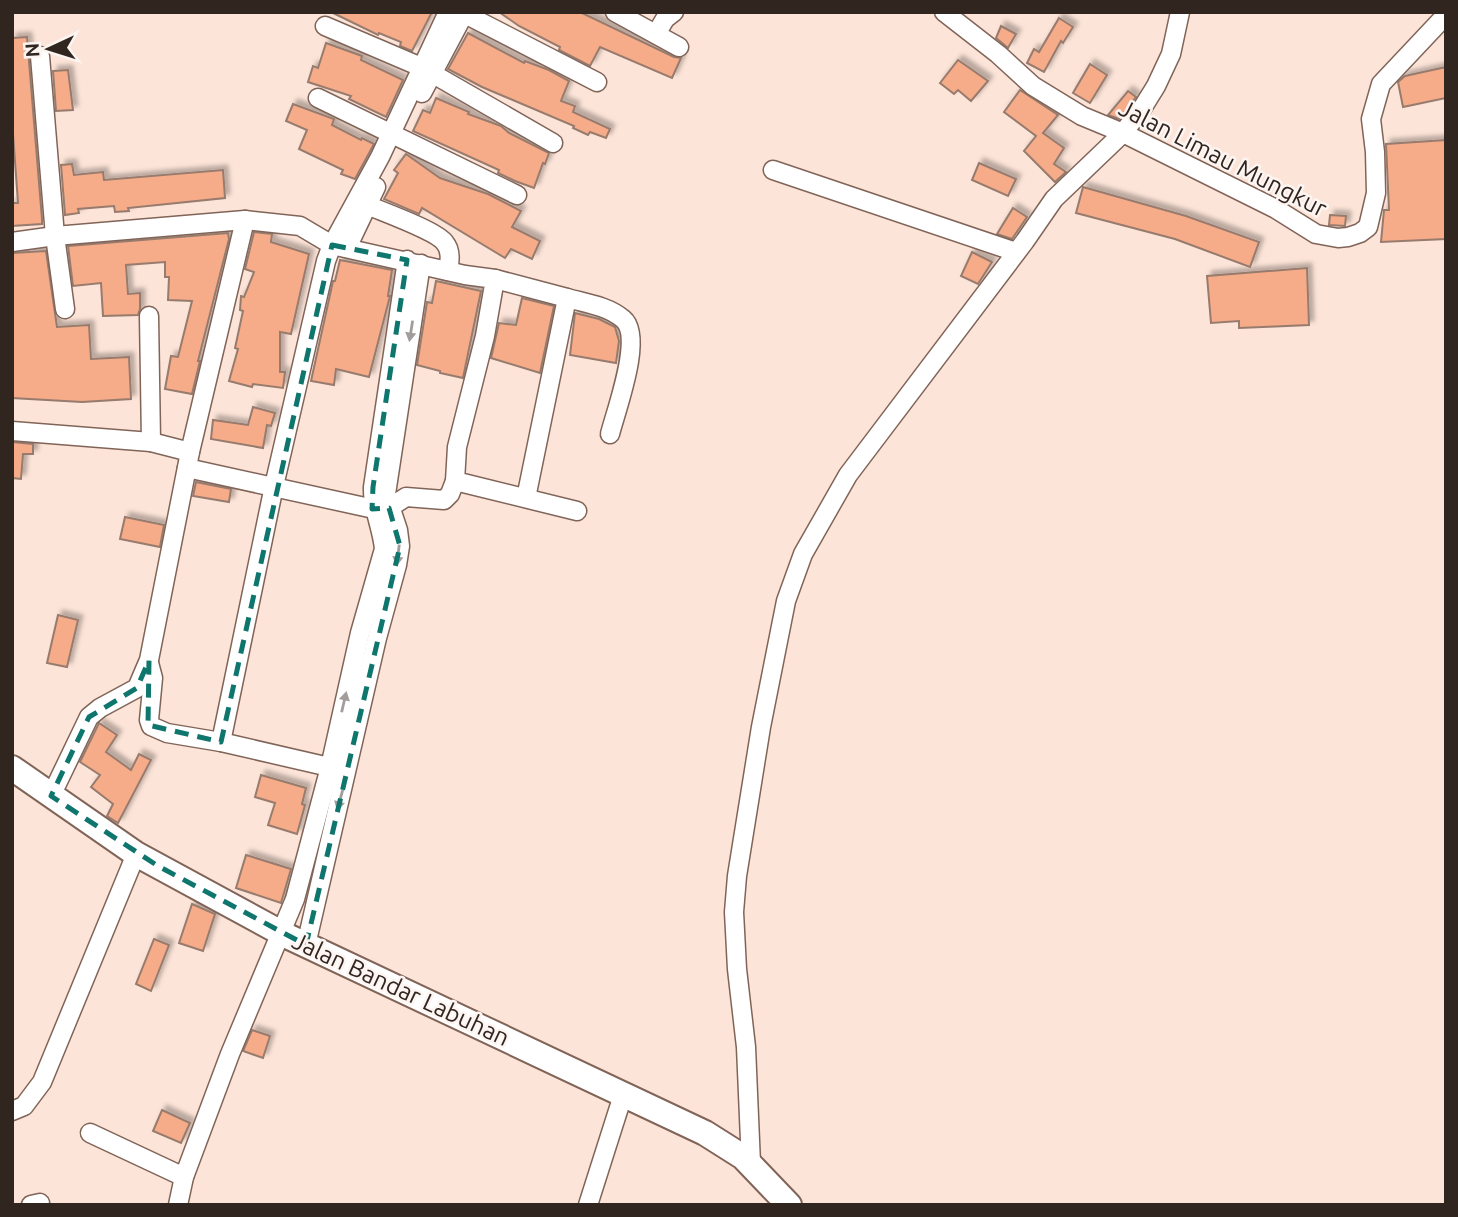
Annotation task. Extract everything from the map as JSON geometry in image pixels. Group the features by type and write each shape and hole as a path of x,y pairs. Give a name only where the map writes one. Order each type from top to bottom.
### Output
{"main road":[{"name":"Jalan Bandar Labuhan","path":"12,768 136,854 281,933 705,1133 751,1164 789,1205"}],"street":[{"path":"615,12 679,47"},
{"path":"656,34 665,19 674,12"},
{"name":"Jalan Limau Mungkur","path":"943,12 998,54 1033,86 1082,116 1123,133 1276,209 1316,234 1338,238 1360,233 1368,227 1376,193 1376,152 1371,119 1381,84 1446,15"},
{"path":"751,1164 746,1047 734,912 737,876 761,727 786,601 803,554 848,475 1054,199 1123,133 1156,86 1171,54 1180,12"},
{"path":"340,246 368,205 426,70 460,13 597,82"},
{"path":"325,26 426,70 553,143"},
{"path":"40,56 55,236 65,309"},
{"path":"318,98 517,195"},
{"path":"221,742 313,314 340,246 396,137"},
{"path":"773,170 1016,252"},
{"path":"368,205 435,235 446,243 450,261 448,271"},
{"path":"51,796 89,717 137,688 149,660 189,460 245,220"},
{"path":"12,242 245,220 300,226 340,246 495,279 605,309 621,317 628,325 631,345 610,434"},
{"path":"178,1205 184,1177 230,1054 295,899 330,767 360,633 384,549 380,488 414,262"},
{"path":"12,431 151,442 189,460 274,486 382,509 406,497 444,500 450,494 454,481 457,447 485,336 495,279"},
{"path":"526,498 567,298"},
{"path":"149,316 151,442"},
{"path":"454,481 577,511"},
{"path":"306,945 377,638 397,565 400,546 398,530 382,509"},
{"path":"149,660 152,678 149,720 152,726 167,733 221,742 348,771"},
{"path":"12,1111 24,1106 42,1082 136,854"},
{"path":"306,854 324,860"},
{"path":"588,1205 623,1095"},
{"path":"90,1133 184,1177"},
{"path":"32,1205 40,1203 39,1205"}],"highlighted area":[{"path":"332,245 407,260 372,509 389,508 400,546 306,945 158,866 51,796 89,717 137,688 149,660 148,725 221,742"}],"building":[{"path":"331,12 432,12 412,51 400,46 401,42 379,33 378,35"},
{"path":"499,12 580,12 681,58 672,78 600,47 590,66"},
{"path":"1059,18 1073,27 1063,43 1061,41 1044,72 1027,63 1034,49 1039,52"},
{"path":"1001,26 1016,34 1008,48 996,38"},
{"path":"468,33 524,63 525,61 549,70 569,81 561,101 575,106 573,112 610,129 606,138 590,132 588,135 573,128 574,126 482,87 448,69"},
{"path":"27,37 42,224 12,226 12,203 18,203 13,134 12,38"},
{"path":"326,43 362,56 361,60 403,80 386,117 349,99 351,96 308,82 313,66 318,68"},
{"path":"958,60 988,81 971,101 958,90 954,94 940,83"},
{"path":"1090,64 1107,75 1090,103 1073,93"},
{"path":"1446,67 1446,98 1403,107 1398,82 1405,76"},
{"path":"68,70 73,110 56,111 53,71"},
{"path":"1020,90 1058,115 1043,133 1064,148 1054,164 1066,172 1055,182 1024,151 1036,136 1004,112"},
{"path":"1128,91 1136,97 1119,119 1108,115"},
{"path":"436,98 501,126 509,133 549,153 534,188 413,131 423,110 430,113"},
{"path":"293,104 334,119 332,125 374,144 355,179 341,174 343,170 299,149 307,130 286,121"},
{"path":"1446,140 1446,239 1381,242 1384,210 1389,210 1386,144"},
{"path":"406,154 440,178 488,194 521,211 512,227 540,241 532,259 511,249 505,258 422,208 419,214 384,199 398,173 394,170"},
{"path":"979,163 1016,179 1008,196 972,180"},
{"path":"72,164 74,175 103,172 104,180 223,170 225,198 128,208 129,211 115,212 114,206 78,209 79,213 65,215 61,165"},
{"path":"1083,187 1186,216 1259,242 1250,267 1175,239 1076,213"},
{"path":"1013,208 1027,217 1012,239 997,234"},
{"path":"1330,215 1346,216 1345,226 1329,225"},
{"path":"254,232 272,234 271,242 309,254 291,334 280,332 280,372 285,372 283,388 253,384 252,387 229,381 238,349 235,348 243,311 240,310 241,296 244,297 254,272 245,269"},
{"path":"228,233 229,239 192,394 165,389 171,356 178,357 192,301 168,300 169,277 165,277 165,262 126,265 128,294 140,293 138,315 103,316 101,283 73,286 68,246"},
{"path":"46,251 57,327 89,325 91,359 129,357 131,399 82,402 12,398 12,253"},
{"path":"972,252 992,262 978,284 961,276"},
{"path":"340,260 392,270 390,296 369,377 336,369 334,385 311,381"},
{"path":"1307,268 1309,325 1239,328 1239,321 1211,323 1207,276"},
{"path":"436,281 481,291 463,378 417,365 427,302 432,303"},
{"path":"522,298 554,306 540,373 491,358 499,323 516,325"},
{"path":"575,313 599,319 615,327 619,341 616,363 570,355"},
{"path":"253,407 275,413 271,426 267,425 263,448 211,439 213,420 248,425"},
{"path":"12,442 33,444 33,454 23,454 21,479 12,478"},
{"path":"196,482 231,489 229,502 193,496"},
{"path":"125,517 164,525 160,547 120,539"},
{"path":"58,615 78,620 67,667 47,663"},
{"path":"99,723 117,735 106,752 131,770 139,754 151,760 118,823 107,816 113,804 91,787 100,775 80,762"},
{"path":"261,775 306,788 302,804 305,805 297,834 268,825 275,803 255,797"},
{"path":"246,855 291,869 281,903 236,888"},
{"path":"192,904 215,914 203,951 179,943"},
{"path":"154,939 169,945 151,991 136,984"},
{"path":"252,1030 270,1036 263,1058 243,1051"},
{"path":"162,1110 190,1123 181,1143 153,1131"}]}
